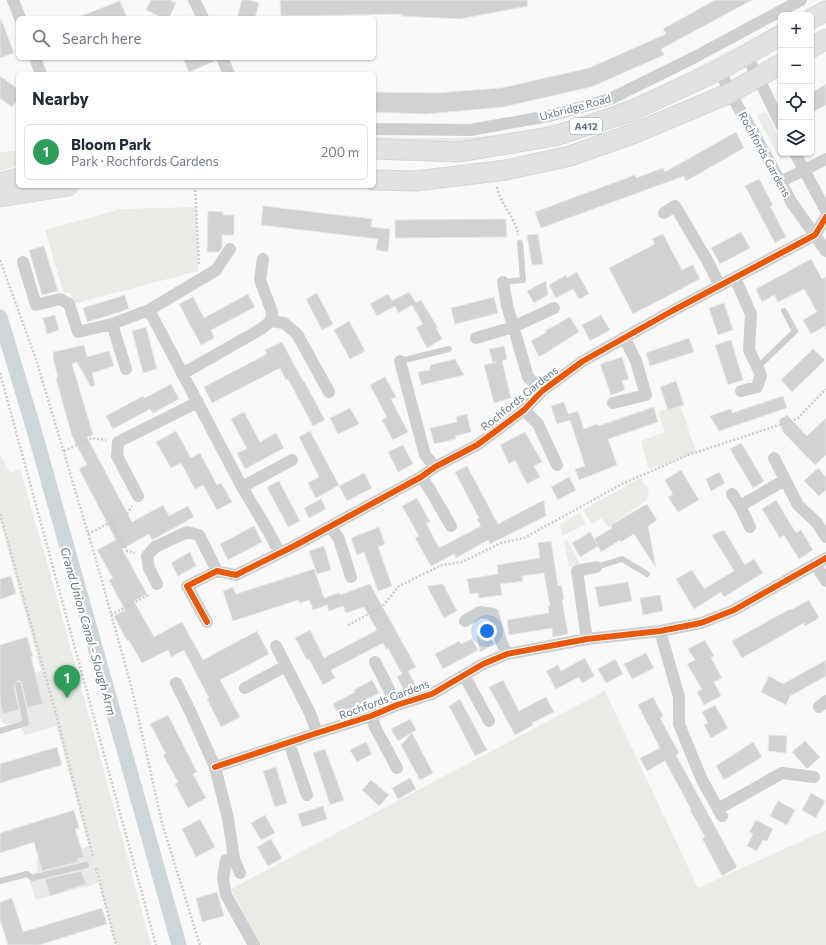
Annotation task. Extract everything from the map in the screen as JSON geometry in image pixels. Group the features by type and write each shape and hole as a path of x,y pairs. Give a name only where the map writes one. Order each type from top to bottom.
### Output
{"main road":[{"path":"814,17 826,10"},
{"name":"Uxbridge Road","path":"376,149 459,152 555,136 629,112 720,70 778,37"},
{"path":"814,46 826,40"},
{"name":"A412","path":"376,180 416,181 495,171 570,156 635,133 730,92 778,66"},
{"path":"5,187 16,187"}],"street":[{"path":"14,0 19,16"},
{"path":"194,0 202,16"},
{"name":"Uxbridge Road","path":"376,129 470,130 549,116 610,99 695,57 801,0"},
{"path":"746,54 779,120"},
{"path":"36,60 40,72"},
{"path":"223,60 228,72"},
{"name":"Rochfords Gardens","path":"720,70 730,92 792,203 826,251"},
{"path":"797,156 826,212"},
{"path":"780,182 826,159"},
{"path":"664,213 675,206 708,262 720,286"},
{"path":"815,235 826,216"},
{"name":"Rochfords Gardens","path":"218,571 236,575 331,527 421,477 435,467 477,445 524,410 542,390 583,361 624,337 815,235"},
{"path":"23,262 36,305 60,299 69,304 78,332 112,324 149,310 216,270 230,248"},
{"path":"182,374 261,329 271,321 272,312 260,280 264,259"},
{"path":"735,278 751,314 749,350 761,375 757,387 741,391"},
{"name":"Rochfords Gardens","path":"503,282 507,305 528,377 542,390"},
{"path":"476,338 513,327 554,308"},
{"path":"149,310 242,487 280,553"},
{"path":"271,321 284,323 297,334 329,392"},
{"path":"112,324 126,369"},
{"path":"613,403 646,395 636,361 624,337"},
{"path":"400,360 425,455 435,467"},
{"path":"138,496 117,456 118,442 198,402"},
{"name":"Rochfords Gardens","path":"524,410 538,424 557,465"},
{"path":"774,458 798,505 817,523 826,537"},
{"path":"242,487 292,460"},
{"path":"421,477 430,488 451,526"},
{"path":"740,506 785,480"},
{"path":"732,494 740,506 750,527"},
{"path":"331,527 339,540 351,577"},
{"path":"157,584 149,568 146,556 155,547 187,532 199,535 218,571 187,586 207,622"},
{"name":"Rochfords Gardens","path":"216,767 372,716 432,694 483,664 507,654 587,640 701,623 734,610 821,562 826,581"},
{"path":"587,640 577,571 596,567"},
{"path":"465,621 480,612 493,614 501,641 507,654"},
{"path":"660,630 679,697 679,724 702,780 720,812 782,773 814,777"},
{"path":"276,646 310,713 317,733"},
{"name":"Rochfords Gardens","path":"375,662 397,706"},
{"path":"245,688 286,666"},
{"path":"464,675 489,721"},
{"path":"176,683 216,767 228,818 223,878 226,895 254,945"},
{"name":"Rochfords Gardens","path":"372,716 376,730 397,768"},
{"path":"289,743 307,796"},
{"path":"225,860 240,873"}],"lane":[{"path":"503,282 523,280 520,243"},
{"path":"758,367 795,331 784,311"},
{"path":"400,360 449,349"},
{"path":"596,567 622,559 647,574"},
{"path":"0,731 26,723 18,685"},
{"path":"0,881 27,874 32,878 86,865"}],"path":[{"path":"495,171 499,195 516,224 520,243"},
{"path":"196,188 200,280"},
{"path":"0,260 36,358 64,451 132,689 162,823 200,945"},
{"path":"0,373 156,945"},
{"path":"348,625 382,607 399,586 442,565 462,562 501,543 524,538 624,483 688,455 796,419 826,389"},
{"path":"64,451 92,438 118,442"},
{"path":"88,534 127,514 138,496"},
{"path":"0,514 55,710 116,945"},
{"path":"111,522 127,551 146,556"},
{"path":"0,533 5,531"},
{"path":"111,615 155,592 157,584"}],"shaded area":[{"path":"778,25 778,33 707,70 579,122 512,138 433,146 376,141 376,137 446,138 501,135 554,125 621,103 686,73"},
{"path":"766,111 778,137 778,155 757,116"},
{"path":"16,151 16,167 0,171 0,152"},
{"path":"778,156 785,156 782,159 780,159"},
{"path":"197,207 198,271 73,304 70,293 64,294 45,230 121,209"},
{"path":"680,404 696,452 649,469 641,441 665,432 658,412"},
{"path":"0,454 10,473 20,469 54,587 151,945 117,945 114,938 0,520"},
{"path":"640,478 649,490 647,500 608,527 601,518 592,524 583,510"},
{"path":"580,513 586,524 562,536 560,524"},
{"path":"567,540 581,565 569,566 564,541"},
{"path":"42,670 57,726 25,735 18,722 5,725 0,718 0,687 34,677 34,673"},
{"path":"605,691 698,888 826,830 826,945 261,945 231,889"},
{"path":"90,846 99,883 36,900 30,882 32,874 38,871 36,860"}],"building":[{"path":"151,0 169,0 176,3 170,16 159,16 146,10"},
{"path":"242,0 249,0 259,3 256,16 238,16"},
{"path":"280,0 527,0 528,6 460,19 401,16 401,14 281,16"},
{"path":"715,0 752,0 661,49 664,55 591,87 503,107 426,114 376,112 376,92 436,93 501,88 589,68 666,34 663,29"},
{"path":"120,1 126,16 81,16"},
{"path":"1,19 14,53 0,58 0,20"},
{"path":"184,60 215,60 215,61 189,72"},
{"path":"0,76 16,88 16,102 12,107 0,98"},
{"path":"826,84 826,105 814,111 814,91"},
{"path":"736,132 744,148 686,181 684,176 541,228 535,212 635,175 636,178 663,168 665,172"},
{"path":"759,179 773,205 770,206 786,237 775,243 745,186"},
{"path":"263,206 372,219 371,227 390,229 388,252 376,250 378,239 261,225"},
{"path":"208,211 223,212 223,215 234,215 234,235 222,235 222,248 219,252 207,252"},
{"path":"506,219 507,237 395,238 395,220"},
{"path":"741,232 750,248 720,264 711,248"},
{"path":"538,234 543,264 532,265 527,235"},
{"path":"663,234 682,270 693,265 700,279 633,314 609,268 655,244 652,239"},
{"path":"44,246 58,291 42,295 29,250"},
{"path":"811,259 822,279 826,277 826,329 825,326 811,334 803,320 817,312 804,289 778,302 774,295 762,302 756,289"},
{"path":"577,272 589,294 579,299 573,289 556,298 549,285 566,275 567,278"},
{"path":"546,281 548,295 534,303 527,291"},
{"path":"409,292 416,303 421,300 438,328 436,328 442,339 427,348 416,328 423,324 412,305 398,313 395,306 377,316 370,304 388,294 392,301"},
{"path":"317,293 333,324 322,330 306,299"},
{"path":"248,294 255,307 211,330 214,338 201,345 179,304 193,297 204,318"},
{"path":"125,295 129,309 87,322 83,308"},
{"path":"494,297 498,313 455,324 451,308"},
{"path":"724,303 733,330 718,335 709,308"},
{"path":"55,315 59,330 47,334 43,318"},
{"path":"601,315 610,330 590,341 582,325"},
{"path":"570,317 579,332 539,357 531,341"},
{"path":"349,321 365,351 350,359 334,330"},
{"path":"146,327 157,369 143,373 132,331"},
{"path":"689,338 694,352 650,366 646,353"},
{"path":"731,340 743,380 728,385 715,345"},
{"path":"282,342 325,420 313,426 288,379 286,380 280,368 212,403 204,387 267,354 265,350"},
{"path":"84,345 87,357 109,351 114,366 92,373 95,385 91,387 77,362 72,364 93,435 87,437 132,522 163,505 169,516 188,506 194,517 152,540 149,534 122,549 147,594 134,601 154,637 182,622 203,660 257,631 269,654 220,680 240,717 221,727 207,699 209,698 184,650 171,657 168,650 142,663 129,640 127,641 114,616 125,610 109,580 113,578 97,550 116,540 79,469 87,465 72,436 56,378 58,377 53,358 53,352"},
{"path":"504,346 507,359 502,361 511,398 494,403 484,365 493,363 489,349"},
{"path":"813,349 825,360 792,392 781,380"},
{"path":"622,357 629,379 622,381 625,390 611,395 600,364"},
{"path":"455,359 464,375 421,385 418,372 430,370 430,365"},
{"path":"385,377 396,397 391,399 408,432 393,440 382,420 387,417 370,385"},
{"path":"676,381 684,405 668,410 660,387"},
{"path":"171,384 179,399 153,413 150,409 113,429 106,416 143,396 145,398"},
{"path":"783,396 787,408 719,431 710,416 731,409 732,413"},
{"path":"564,402 568,414 578,411 584,429 597,424 598,426 654,407 658,422 608,439 617,465 579,480 575,469 585,466 570,420 557,424 551,406"},
{"path":"350,408 359,424 338,434 330,418"},
{"path":"244,412 260,442 276,433 284,448 245,469 237,453 247,449 231,419"},
{"path":"467,414 471,432 455,436 456,439 434,444 430,428 457,422 456,417"},
{"path":"787,415 807,436 826,418 826,455 815,465 783,432 779,420"},
{"path":"176,431 191,458 200,453 217,485 221,483 232,502 217,510 203,485 195,489 181,463 171,468 156,442"},
{"path":"310,431 339,485 316,498 308,483 319,477 299,437"},
{"path":"525,432 542,462 534,466 540,477 527,484 515,460 509,464 500,445"},
{"path":"741,443 764,481 753,488 730,449"},
{"path":"403,445 413,464 398,472 388,452"},
{"path":"467,466 498,524 544,500 546,516 490,544 488,540 456,558 454,554 431,566 415,538 419,536 402,506 417,498 430,522 426,523 439,548 481,526 477,519 479,518 455,472"},
{"path":"818,468 826,477 826,490 819,496 804,481"},
{"path":"681,470 699,500 678,512 668,497 673,494 665,480"},
{"path":"719,472 725,483 711,491 706,479"},
{"path":"364,473 372,488 347,501 339,486"},
{"path":"569,477 576,490 558,500 551,487"},
{"path":"279,481 300,521 288,527 267,487"},
{"path":"321,499 326,509 309,518 304,508"},
{"path":"776,500 796,533 801,530 813,550 799,559 784,535 780,538 762,509"},
{"path":"647,504 657,520 648,526 656,568 634,534 621,542 620,540 601,552 598,546 580,557 572,543 590,532 594,539 612,528 611,525"},
{"path":"254,526 262,542 228,560 220,544"},
{"path":"379,527 385,544 378,547 392,586 378,591 364,552 357,555 351,538"},
{"path":"724,530 745,565 754,559 763,573 724,597 721,592 694,609 676,579 692,570 704,589 734,571 712,535"},
{"path":"551,541 558,586 561,585 564,599 562,600 568,634 553,637 552,628 509,635 507,620 549,613 548,606 550,606 544,573 522,576 523,581 500,584 502,595 479,598 478,593 470,594 467,579 498,574 497,565 540,558 538,543"},
{"path":"324,546 331,570 317,574 309,551"},
{"path":"190,552 196,566 178,576 171,563"},
{"path":"314,569 324,598 339,593 340,595 370,584 416,667 408,671 415,684 404,690 397,677 402,674 388,648 386,649 383,643 331,670 335,678 323,685 309,659 307,660 295,638 310,630 324,658 377,630 364,607 346,613 343,606 329,611 327,605 313,610 309,600 300,603 298,600 233,621 223,591 233,587 236,594"},
{"path":"11,576 16,594 0,599 0,579"},
{"path":"628,582 632,601 599,607 595,587"},
{"path":"443,584 457,611 444,618 427,586"},
{"path":"660,595 663,611 643,615 640,598"},
{"path":"809,600 819,618 805,626 804,623 742,658 732,641"},
{"path":"487,631 494,644 480,652 477,636"},
{"path":"27,637 33,656 31,657 43,704 27,708 22,684 20,681 17,681 14,686 19,710 3,714 0,702 0,645"},
{"path":"472,639 478,650 443,669 435,654 459,641 461,644"},
{"path":"705,640 714,656 711,658 722,678 714,682 721,696 704,705 697,692 702,689 687,664 695,660 688,649"},
{"path":"646,653 654,668 632,679 624,664"},
{"path":"585,658 594,676 582,683 579,677 556,689 546,671 558,665 561,671"},
{"path":"615,659 623,674 606,683 598,669"},
{"path":"826,660 826,676 790,696 786,705 761,692 769,676 783,684"},
{"path":"372,680 379,693 339,716 333,704 355,692 354,690"},
{"path":"503,680 519,711 546,697 554,712 532,723 533,725 515,735 489,687"},
{"path":"653,697 663,716 660,718 679,753 676,755 737,867 722,876 702,838 705,837 665,761 647,771 640,758 660,748 638,705"},
{"path":"460,699 487,750 475,756 449,706"},
{"path":"715,705 728,728 711,738 704,725 708,723 702,712"},
{"path":"168,715 197,772 193,774 206,798 188,808 175,784 178,782 163,755 166,754 150,724"},
{"path":"410,719 416,730 398,741 391,729"},
{"path":"412,733 433,773 420,780 401,745"},
{"path":"769,735 787,736 786,753 768,751"},
{"path":"805,741 820,757 807,769 792,752"},
{"path":"366,742 372,754 357,762 350,750"},
{"path":"753,742 762,757 724,780 716,766"},
{"path":"57,747 62,765 0,783 0,764"},
{"path":"325,749 344,800 330,805 313,753"},
{"path":"276,767 287,803 275,807 263,771"},
{"path":"410,778 416,789 398,799 392,788"},
{"path":"371,780 389,795 379,806 362,790"},
{"path":"811,793 825,801 816,818 802,810"},
{"path":"778,801 795,810 787,825 770,816"},
{"path":"323,806 327,819 302,827 298,814"},
{"path":"74,810 79,828 75,829 84,857 77,859 78,862 42,871 34,842 0,853 0,833"},
{"path":"265,815 275,833 261,840 251,823"},
{"path":"200,819 215,847 196,857 182,829"},
{"path":"756,820 773,829 767,841 763,840 757,851 747,846 753,834 749,832"},
{"path":"271,839 282,858 268,866 257,847"},
{"path":"81,871 86,884 50,896 45,879"},
{"path":"217,892 224,916 202,922 196,898"},
{"path":"12,898 23,932 102,908 107,924 39,945 8,945 0,920 0,902"}],"waterway":[{"name":"Grand Union Canal - Slough Arm","path":"0,317 32,423 179,945"}],"cycle path":[{"path":"207,622 187,586 217,571 236,575 296,545 477,445 524,410 542,391 583,361 672,311 815,235 826,217"},
{"path":"215,767 371,716 397,705 432,694 483,664 507,654 587,639 660,631 701,623 734,610 826,558"}],"place":[{"name":"Bloom Park","path":"67,698"}]}
